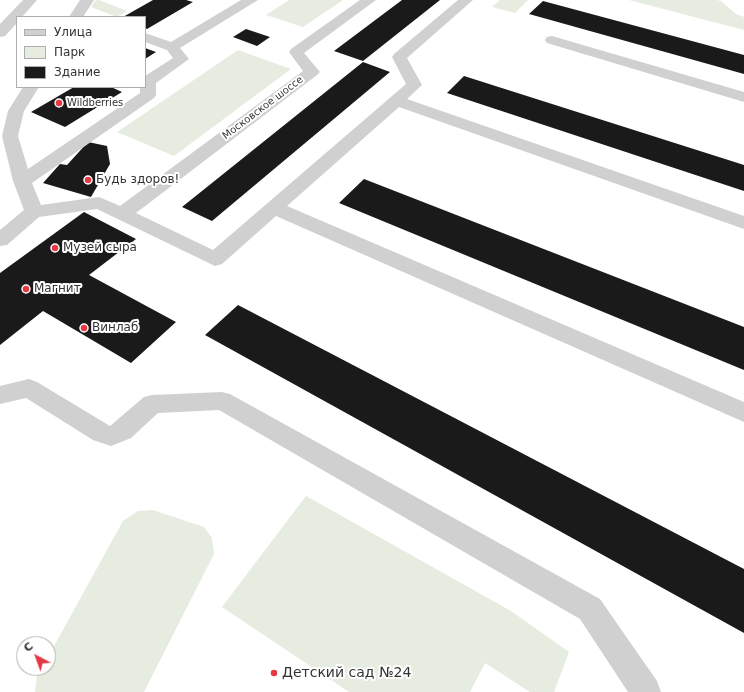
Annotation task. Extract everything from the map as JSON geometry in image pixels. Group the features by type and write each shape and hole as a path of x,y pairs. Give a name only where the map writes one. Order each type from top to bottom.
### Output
{"street":[{"path":"0,34 30,0"},
{"path":"172,47 251,0"},
{"name":"Московское шоссе","path":"122,214 312,72 296,52 369,0"},
{"path":"0,240 34,212 99,203 215,259 414,85 399,57 466,0"},
{"path":"81,9 93,16"},
{"path":"22,181 148,95 148,81 181,59 172,47 146,37"},
{"path":"552,40 744,97"},
{"path":"30,88 8,111 10,136 22,181 34,212"},
{"path":"397,100 744,222"},
{"path":"274,208 744,412"},
{"path":"0,395 29,388 102,433 111,436 122,431 152,404 222,401 590,609 646,692"}],"green space":[{"path":"96,0 99,0 127,11 119,16 114,16 91,7"},
{"path":"289,0 343,0 303,27 266,15"},
{"path":"500,0 528,0 515,13 492,7"},
{"path":"629,0 721,1 736,14 744,17 744,30"},
{"path":"238,50 291,69 174,156 117,132"},
{"path":"306,496 511,611 569,652 554,692 530,692 485,663 470,692 349,692 222,607"},
{"path":"153,510 204,527 212,538 214,554 144,692 35,692 37,676 56,676 56,642 123,521 138,511"}],"building":[{"path":"153,0 186,0 193,2 147,29 146,16 125,16"},
{"path":"402,0 440,0 363,61 334,51"},
{"path":"543,1 744,55 744,74 529,14"},
{"path":"246,29 270,37 257,46 233,37"},
{"path":"146,48 156,52 146,58"},
{"path":"363,62 390,72 212,221 182,207"},
{"path":"464,76 744,165 744,191 447,93"},
{"path":"72,88 113,88 122,92 65,127 31,112"},
{"path":"88,142 107,146 110,164 91,197 43,183 60,164 67,165"},
{"path":"364,179 744,327 744,370 339,203"},
{"path":"84,212 136,239 89,275 176,322 131,363 43,311 0,345 0,273"},
{"path":"238,305 744,569 744,633 205,335"}],"place":[{"name":"Wildberries","path":"59,103"},
{"name":"Будь здоров!","path":"88,180"},
{"name":"Музей сыра","path":"55,248"},
{"name":"Магнит","path":"26,289"},
{"name":"Винлаб","path":"84,328"},
{"name":"Детский сад №24","path":"274,673"}]}
